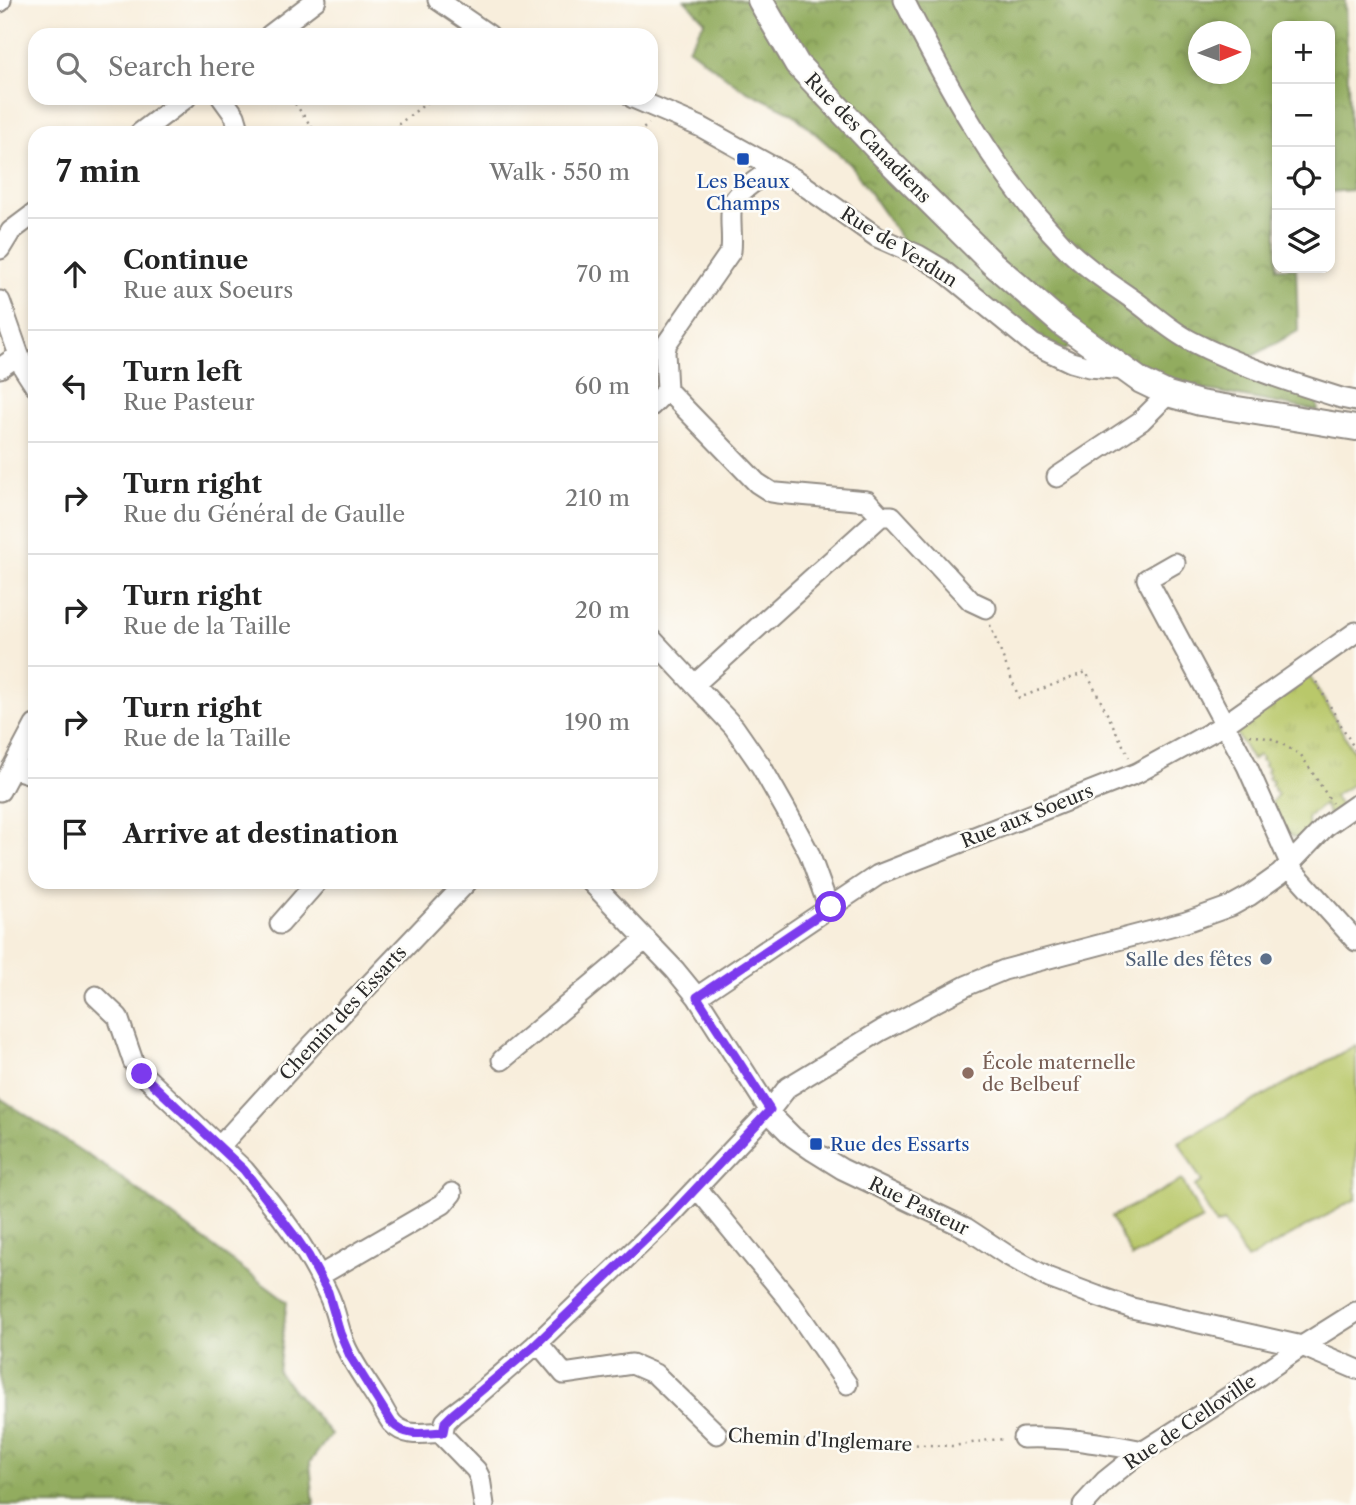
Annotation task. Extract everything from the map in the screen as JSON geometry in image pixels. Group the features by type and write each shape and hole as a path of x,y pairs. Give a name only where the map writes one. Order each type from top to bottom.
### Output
{"main road":[{"name":"Rue des Canadiens","path":"760,0 797,64 884,156 992,263 1062,324 1141,381 1168,394"},
{"path":"1168,394 1218,406 1356,428"}],"street":[{"path":"279,28 316,0"},
{"path":"438,0 479,28"},
{"path":"904,0 964,110 994,158 1029,206 1065,247 1188,340 1237,363 1356,401"},
{"path":"149,126 177,105"},
{"path":"227,105 238,126"},
{"name":"Rue de Verdun","path":"649,105 701,127 774,166 877,237 940,268 1033,344 1071,362 1089,367 1126,370"},
{"path":"774,166 738,195 731,206 731,251 667,343 667,390 758,483 771,492 867,501 881,516"},
{"path":"0,249 11,231 28,218"},
{"path":"0,301 28,375"},
{"path":"0,368 19,355"},
{"path":"658,399 667,390"},
{"path":"1058,477 1141,421 1168,394"},
{"path":"695,684 881,516 892,516 971,601 986,608"},
{"path":"1175,563 1147,579 1247,766 1294,872 1356,941"},
{"name":"Rue aux Soeurs","path":"697,997 878,875 1137,773 1226,727 1356,632"},
{"path":"658,645 734,727 761,766 808,853 831,907"},
{"path":"0,791 28,738"},
{"path":"12,768 28,773"},
{"path":"484,1505 480,1478 476,1470 445,1438 445,1422 538,1343 671,1215 770,1110 788,1087 882,1030 968,985 1004,970 1186,922 1231,906 1271,881 1326,825 1356,805"},
{"path":"280,923 311,889"},
{"name":"Chemin des Essarts","path":"220,1146 460,889"},
{"name":"Rue Pasteur","path":"598,889 697,997 775,1119 813,1152 842,1169 966,1228 1049,1278 1132,1308 1302,1346 1356,1369"},
{"path":"502,1060 646,939"},
{"path":"96,996 118,1017 133,1061 142,1074 244,1170 308,1255 333,1304 340,1333 350,1356 396,1428 421,1434 443,1432"},
{"path":"697,1188 789,1300 848,1384"},
{"path":"319,1276 443,1204 452,1193"},
{"name":"Rue de Celloville","path":"1083,1505 1105,1480 1144,1451 1356,1312"},
{"name":"Chemin d'Inglemare","path":"538,1343 564,1374 632,1364 655,1374 717,1434"},
{"path":"1023,1438 1097,1443 1144,1451"}],"path":[{"path":"296,105 311,126"},
{"path":"396,126 424,105"},
{"path":"986,608 1019,698 1086,672 1137,773"},
{"path":"1307,667 1356,751"},
{"path":"1226,727 1273,739 1301,755 1335,809"},
{"name":"Chemin d'Inglemare","path":"717,1434 728,1438 954,1446 1023,1438"}],"green space":[{"path":"685,0 1345,0 1352,190 1335,192 1335,21 1272,21 1272,273 1296,273 1298,331 1233,367 1317,399 1318,411 1172,386 1137,368 1085,330 1065,350 1040,340 903,241 850,164 792,113 741,88 688,48 705,21"},
{"path":"1309,675 1356,755 1356,782 1334,796 1341,806 1329,815 1324,804 1307,818 1310,830 1303,836 1295,837 1286,831 1271,803 1278,794 1271,785 1273,782 1268,778 1270,775 1266,772 1268,769 1264,766 1265,763 1258,755 1252,760 1232,726"},
{"path":"1356,1045 1356,1199 1247,1260 1224,1222 1216,1225 1195,1186 1202,1182 1179,1142"},
{"path":"0,1098 115,1173 287,1302 278,1372 331,1434 310,1462 314,1505 0,1505"},
{"path":"1182,1180 1202,1219 1132,1257 1111,1217"}],"place":[{"name":"Les Beaux Champs","path":"743,159"},
{"name":"Salle des fêtes","path":"1266,959"},
{"name":"École maternelle de Belbeuf","path":"968,1073"},
{"name":"Rue des Essarts","path":"816,1144"}],"route":[{"path":"142,1074 244,1170 297,1239 328,1292 350,1356 396,1428 421,1434 443,1432 445,1422 453,1414 533,1347 671,1215 770,1110 697,997 831,907"}]}
